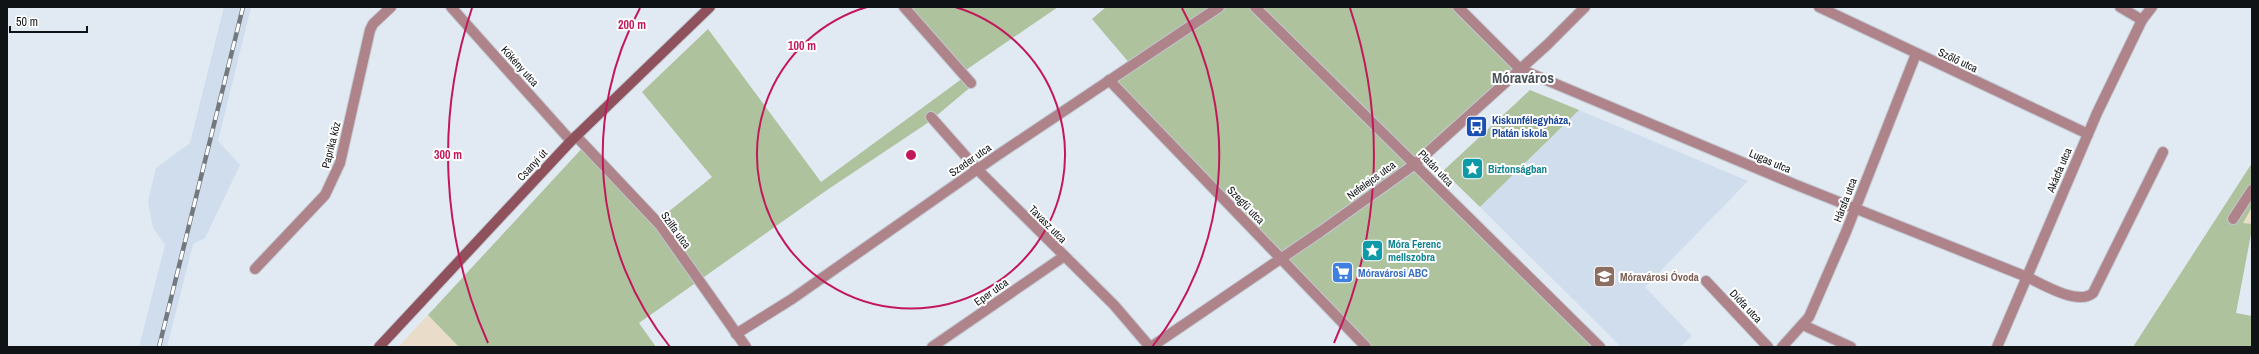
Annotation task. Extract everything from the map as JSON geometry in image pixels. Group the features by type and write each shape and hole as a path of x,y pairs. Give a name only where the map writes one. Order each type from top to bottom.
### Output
{"street":[{"name":"Paprika köz","path":"255,269 325,195 334,180 340,163 370,30 373,24 391,7"},
{"name":"Kökény utca","path":"451,7 574,138"},
{"name":"Csanyi út","path":"379,347 574,138 710,7"},
{"path":"904,7 970,83"},
{"name":"Szeder utca","path":"736,334 792,299 977,170 1219,7"},
{"name":"Platán utca","path":"1255,7 1600,347"},
{"name":"Lugas utca","path":"1458,7 1520,69 1854,208 2075,297 2084,298 2093,293 2163,152"},
{"name":"Nefelejcs utca","path":"1151,347 1415,164 1520,69 1585,7"},
{"name":"Szőlő utca","path":"1819,7 2088,134"},
{"path":"2120,7 2142,20"},
{"name":"Akácfa utca","path":"1997,347 2088,134 2142,20 2152,7"},
{"name":"Hársfa utca","path":"1782,347 1803,326 1809,317 1846,232 1854,208 1916,54"},
{"name":"Szegfű utca","path":"1109,80 1366,347"},
{"name":"Tavasz utca","path":"931,117 977,170 1114,305 1151,347"},
{"name":"Szilfa utca","path":"574,138 660,225 746,347"},
{"path":"2233,220 2252,190"},
{"name":"Eper utca","path":"932,347 1064,257"},
{"name":"Diófa utca","path":"1706,281 1768,347"},
{"path":"1803,326 1851,347"}],"shaded area":[{"path":"224,7 251,7 218,141 240,165 205,238 193,244 167,347 139,347 165,245 153,228 148,201 156,168 190,143"},
{"path":"1579,110 1748,181 1645,287 1692,336 1680,347 1621,347 1480,207"},
{"path":"2252,207 2252,224 2242,223"},
{"path":"428,315 459,347 398,347"}],"green space":[{"path":"906,7 1058,7 963,72"},
{"path":"1106,7 1458,7 1520,69 1415,164 1600,347 1366,347 1109,80 1131,65 1092,19"},
{"path":"708,29 821,182 963,78 973,85 929,122 827,190 639,323 656,347 459,347 428,315 586,144 658,220 712,177 642,92"},
{"path":"1530,90 1579,110 1480,207 1443,171"},
{"path":"2252,163 2252,207 2243,223 2252,224 2252,229 2236,313 2252,316 2252,347 2133,347"}],"railway":[{"path":"159,347 243,7"}],"place":[{"name":"Kiskunfélegyháza, Platán iskola","path":"1476,126"},
{"name":"Biztonságban","path":"1472,169"},
{"name":"Móra Ferenc mellszobra","path":"1372,250"},
{"name":"Móravárosi ABC","path":"1343,273"},
{"name":"Móravárosi Óvoda","path":"1604,277"}],"district":[{"name":"Móraváros","path":"1523,78"}]}
